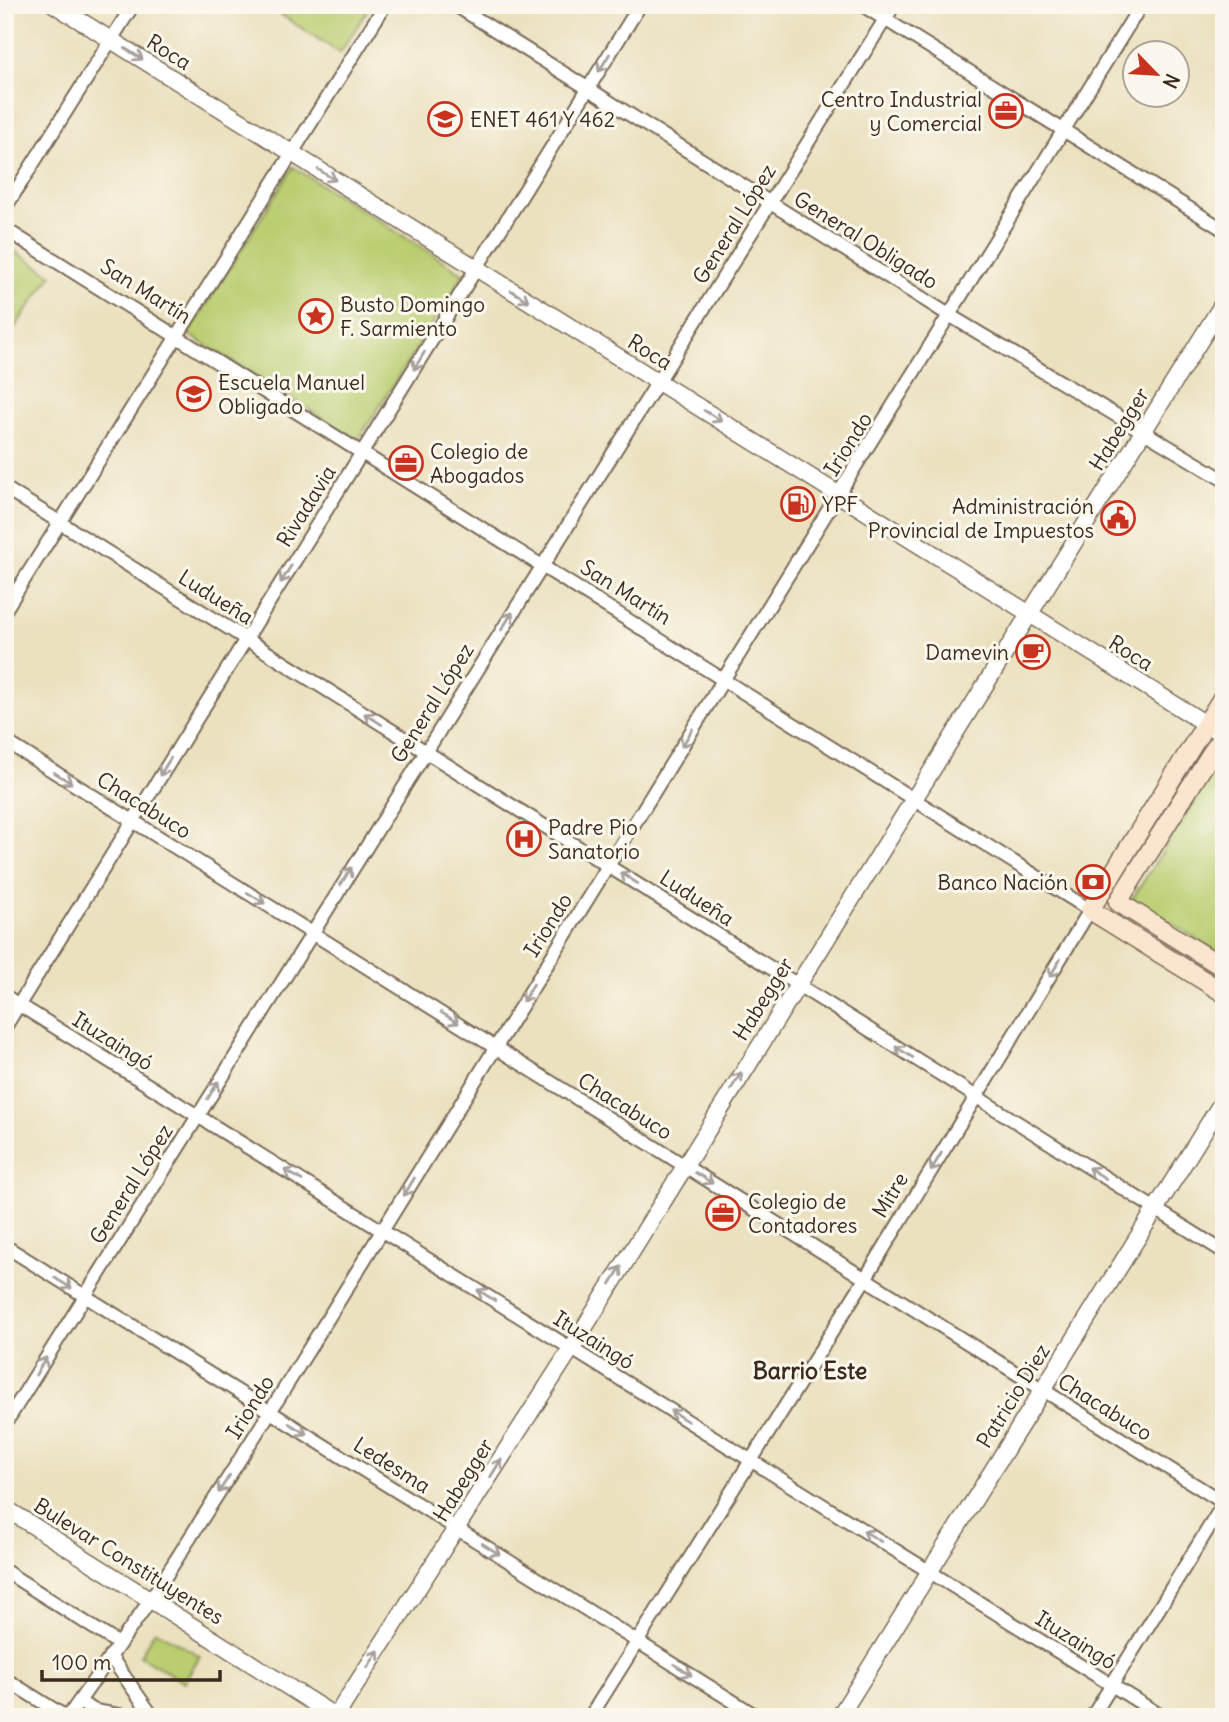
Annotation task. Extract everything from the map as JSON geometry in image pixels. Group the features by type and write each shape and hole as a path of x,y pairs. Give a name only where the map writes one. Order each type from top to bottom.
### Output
{"main road":[{"name":"Mitre","path":"1090,910 1224,695"},
{"path":"1223,734 1118,902 1224,968"},
{"name":"San Martín","path":"1090,910 1224,993"}],"street":[{"name":"Roca","path":"55,5 1223,734"},
{"path":"5,208 133,5"},
{"path":"5,610 385,5"},
{"name":"General Obligado","path":"455,5 949,315 1224,480"},
{"name":"Rivadavia","path":"5,1027 640,5"},
{"path":"862,5 1224,230"},
{"name":"General López","path":"5,1424 894,5"},
{"name":"Iriondo","path":"67,1717 146,1604 270,1412 1141,5"},
{"name":"San Martín","path":"5,229 1090,910"},
{"name":"Habegger","path":"336,1717 571,1349 1224,302"},
{"name":"Ludueña","path":"5,488 1224,1252"},
{"name":"Chacabuco","path":"5,741 1224,1503"},
{"name":"Mitre","path":"590,1717 865,1279 1090,910"},
{"name":"Ituzaingó","path":"5,996 1163,1717"},
{"name":"Patricio Diez","path":"839,1717 1224,1099"},
{"name":"Ledesma","path":"5,1246 758,1717"},
{"path":"1092,1717 1224,1503"},
{"name":"Bulevar Constituyentes","path":"5,1508 146,1604 336,1717"},
{"path":"5,1571 119,1644"},
{"path":"110,1656 153,1717"},
{"path":"5,1679 67,1717"},
{"path":"79,1702 92,1713 130,1717"}],"green space":[{"path":"266,5 371,5 340,53"},
{"path":"293,167 464,274 358,440 188,334"},
{"path":"5,245 52,275 5,341"},
{"path":"1224,756 1224,956 1132,899"},
{"path":"155,1630 200,1656 184,1682 140,1656"}],"place":[{"name":"Centro Industrial y Comercial","path":"1006,111"},
{"name":"ENET 461 Y 462","path":"445,119"},
{"name":"Busto Domingo F. Sarmiento","path":"316,316"},
{"name":"Escuela Manuel Obligado","path":"194,394"},
{"name":"Colegio de Abogados","path":"406,463"},
{"name":"YPF","path":"798,504"},
{"name":"Administración Provincial de Impuestos","path":"1118,518"},
{"name":"Damevin","path":"1033,652"},
{"name":"Padre Pio Sanatorio","path":"524,839"},
{"name":"Banco Nación","path":"1093,882"},
{"name":"Colegio de Contadores","path":"723,1213"}],"district":[{"name":"Barrio Este","path":"810,1370"}]}
